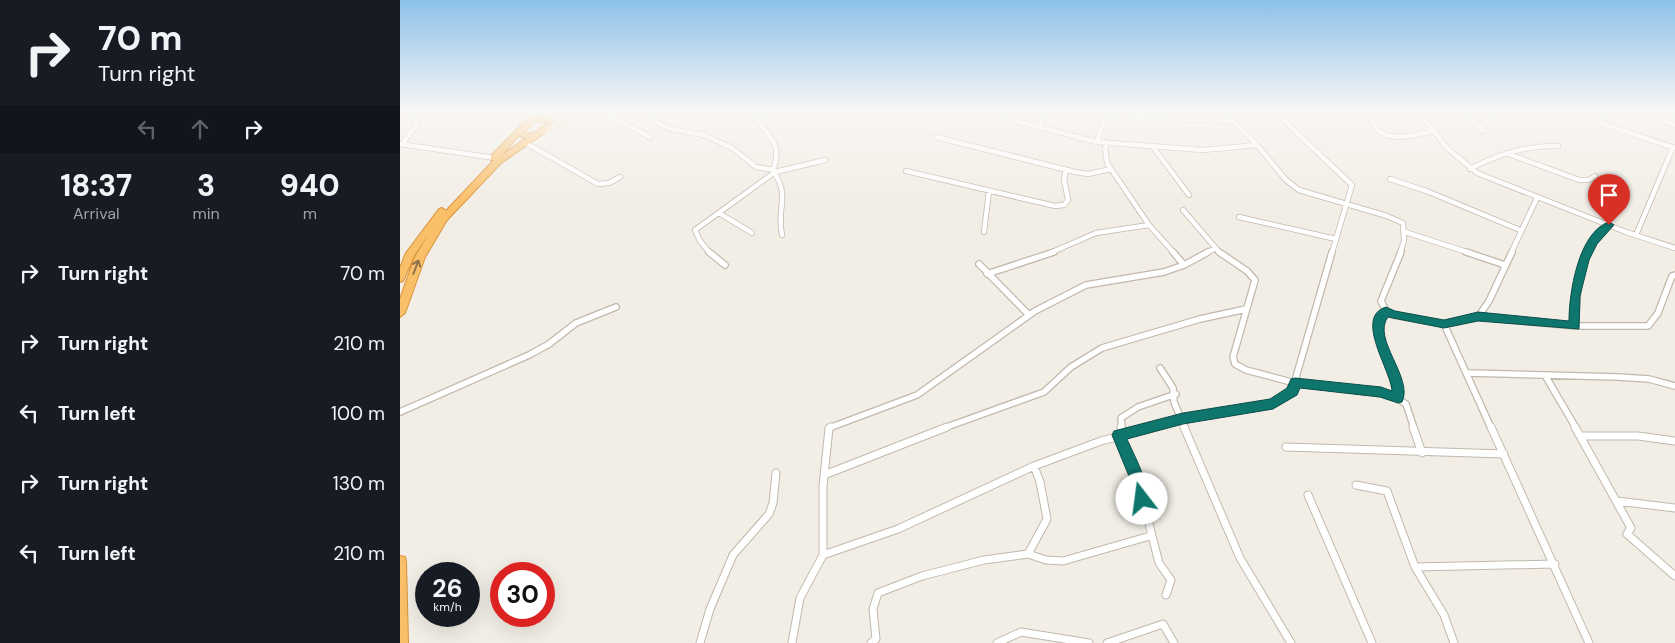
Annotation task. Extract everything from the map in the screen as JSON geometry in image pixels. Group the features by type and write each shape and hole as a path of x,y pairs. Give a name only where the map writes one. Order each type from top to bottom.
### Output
{"highway":[{"path":"400,279 403,266 438,215 509,142"},
{"path":"400,313 420,257 444,218 498,161 526,143"},
{"path":"400,562 401,643"}],"street":[{"path":"719,142 732,148 756,167 774,171 825,160"},
{"path":"775,142 776,162 774,171 786,197 779,221 782,235"},
{"path":"956,142 1088,174 1111,169"},
{"path":"1107,142 1153,148 1203,150 1257,145"},
{"path":"1107,142 1106,157 1111,169 1149,225 1184,265"},
{"path":"1254,142 1292,186 1308,194 1398,219 1403,223 1405,232 1395,267 1381,301 1386,311 1393,315 1444,324 1478,317 1575,326 1648,326 1658,314 1672,276 1675,275"},
{"path":"823,556 898,529 1034,466 1121,435 1183,419 1273,404 1292,391 1352,185 1307,142"},
{"path":"1443,142 1470,169 1487,179 1675,248"},
{"path":"1636,235 1674,148 1656,142"},
{"path":"526,143 598,184 609,183 620,177"},
{"path":"401,144 495,158"},
{"path":"1470,169 1506,153 1531,146 1558,146"},
{"path":"1153,148 1189,194"},
{"path":"1506,153 1582,180 1589,180 1594,176"},
{"path":"906,171 1055,206 1064,205 1068,200 1069,194 1063,182 1066,170"},
{"path":"725,265 710,254 696,235 695,230 774,171"},
{"path":"1390,179 1429,192 1520,230"},
{"path":"984,232 988,219 989,191"},
{"path":"1478,317 1489,301 1520,230 1537,198"},
{"path":"1183,210 1216,248 1231,262 1252,275 1254,288 1246,309 1233,357 1235,364 1246,370 1295,383 1381,392 1398,398 1406,404 1422,453"},
{"path":"719,213 752,232"},
{"path":"1239,217 1336,239"},
{"path":"986,274 1058,252 1096,233 1149,225"},
{"path":"1575,326 1575,296 1581,269 1592,242 1609,225"},
{"path":"1405,232 1505,265"},
{"path":"792,643 800,598 808,580 823,556 824,475 829,428 835,424 917,395 1029,315 1086,285 1164,272 1184,265 1216,248"},
{"path":"979,264 986,274 1029,315"},
{"path":"400,412 529,355 550,344 576,323 616,307"},
{"path":"824,475 966,419 1044,392 1054,385 1071,367 1102,348 1200,318 1246,309"},
{"path":"1386,311 1379,320 1379,331 1385,354 1398,385 1398,398"},
{"path":"1444,324 1555,564 1589,643"},
{"path":"1160,368 1176,394 1174,402 1183,419 1240,558 1291,643"},
{"path":"1468,373 1649,379 1675,386"},
{"path":"1546,377 1581,436 1631,528 1627,534 1638,548 1654,556 1675,576"},
{"path":"1166,595 1171,580 1159,563 1150,536 1138,481 1121,435 1120,420 1122,416 1136,408 1176,394"},
{"path":"1581,436 1638,436 1675,441"},
{"path":"1286,448 1504,454"},
{"path":"1028,554 1046,519 1040,482 1034,466"},
{"path":"700,643 710,609 733,555 769,514 773,503 776,473"},
{"path":"1356,485 1387,491 1415,567 1444,615 1454,643"},
{"path":"1308,495 1372,643"},
{"path":"1617,501 1675,508"},
{"path":"871,643 876,639 877,627 872,605 878,594 940,572 984,560 1028,554 1046,560 1063,561 1150,536"},
{"path":"1415,567 1555,564"},
{"path":"1107,643 1162,624 1174,643"},
{"path":"997,643 1021,632 1089,643"}],"route":[{"path":"1142,499 1138,481 1119,435 1183,419 1273,404 1292,391 1295,383 1381,392 1398,398 1398,385 1385,354 1379,331 1379,320 1386,311 1393,315 1444,324 1478,317 1575,326 1575,296 1578,277 1592,242 1609,225"}]}
